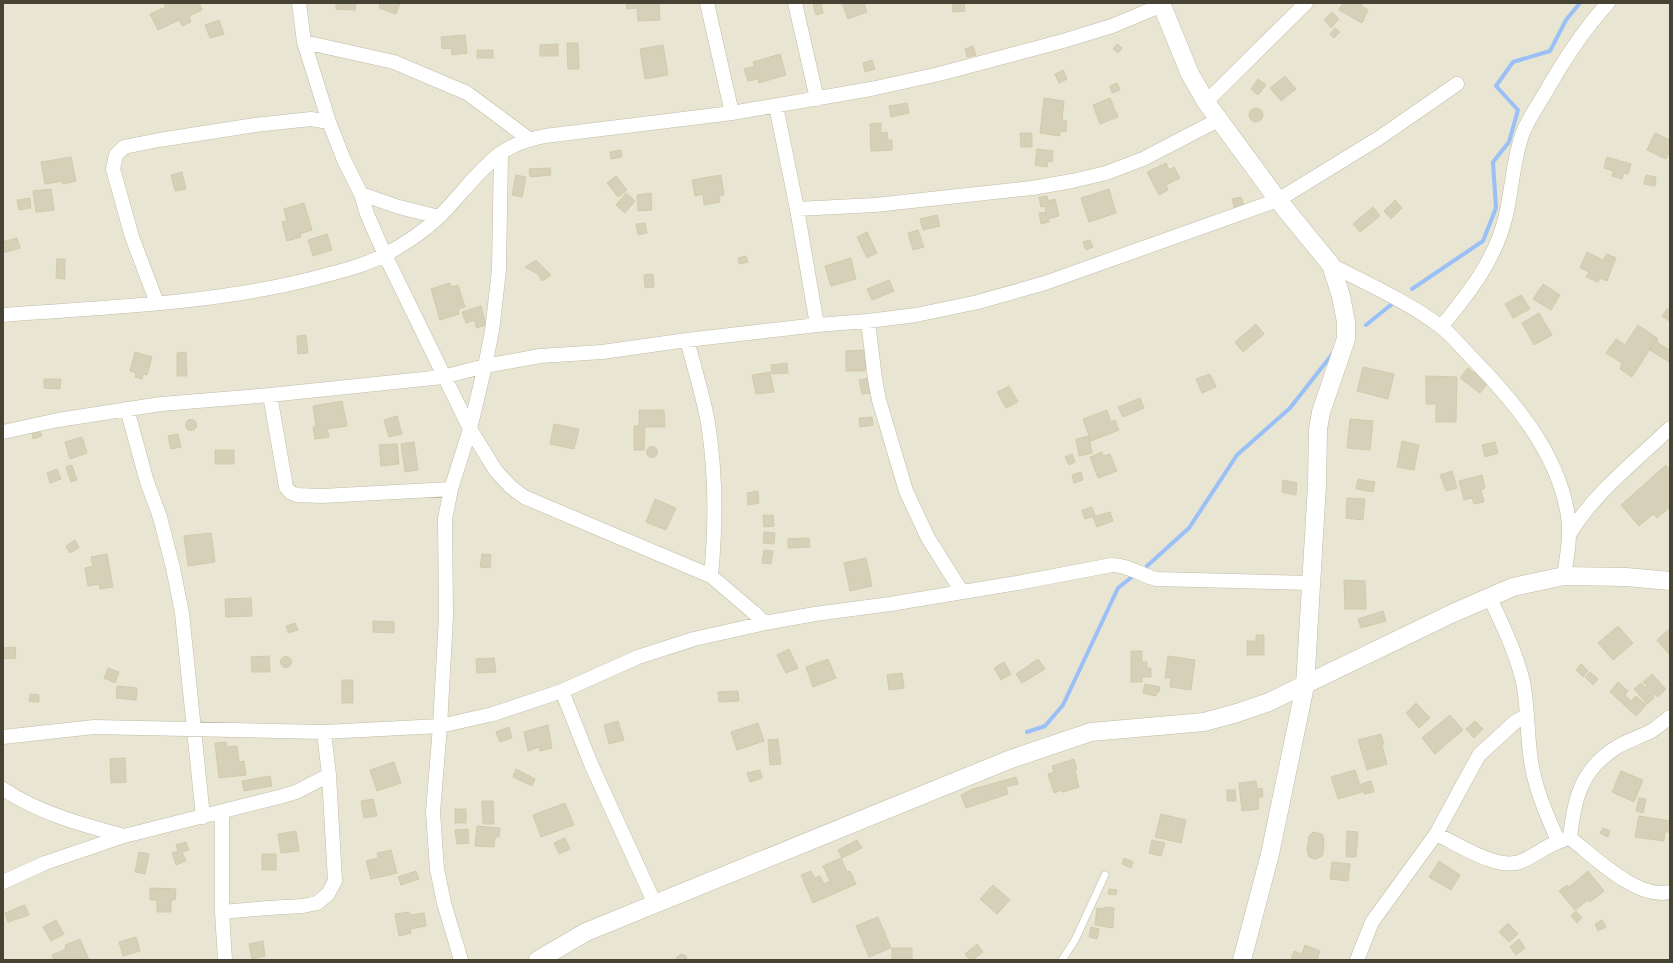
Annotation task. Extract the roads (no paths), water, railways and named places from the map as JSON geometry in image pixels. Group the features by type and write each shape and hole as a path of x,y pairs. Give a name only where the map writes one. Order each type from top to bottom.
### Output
{"street":[{"path":"299,3 304,42 329,122 344,160 361,194 367,214 385,255 443,377 470,429 496,471 511,487 524,497 711,576 765,623"},
{"path":"707,3 732,113"},
{"path":"795,3 817,99"},
{"path":"1206,102 1306,3"},
{"path":"1441,327 1469,293 1485,267 1498,238 1506,216 1515,162 1522,134 1532,114 1553,79 1597,14 1608,3"},
{"path":"3,315 157,303 244,293 354,268 385,255 413,238 439,217 501,153 529,140 545,136 732,113 776,106 939,74 1063,41 1112,26 1162,4 1190,74 1206,102 1278,200 1332,265 1405,303 1441,327 1488,375 1531,427 1548,456 1567,509 1570,533 1564,576"},
{"path":"304,42 394,62 467,93 529,140"},
{"path":"3,432 58,420 161,404 270,395 443,377 485,366 540,356 602,352 687,340 817,325 868,321 916,315 978,302 1045,283 1278,200 1379,138 1457,84"},
{"path":"776,106 797,209 817,325"},
{"path":"157,303 132,237 113,169 116,155 124,147 255,125 311,119 329,122"},
{"path":"797,209 875,204 1032,188 1072,181 1106,173 1143,159 1218,120"},
{"path":"461,960 444,903 437,869 433,812 440,726 446,616 445,519 451,490 470,429 492,331 499,270 501,153"},
{"path":"361,194 399,207 439,217"},
{"path":"1242,960 1270,854 1305,686 1317,485 1318,429 1321,412 1343,348 1346,331 1341,296 1332,265"},
{"path":"868,321 879,400 906,491 928,538 962,592"},
{"path":"687,340 708,423 713,469 715,512 711,576"},
{"path":"270,395 286,487 290,492 297,495 322,496 451,490"},
{"path":"127,409 147,482 160,517 173,568 182,613 203,817"},
{"path":"1570,533 1582,514 1596,497 1670,428"},
{"path":"3,737 94,727 324,732 440,726 493,714 562,691 645,655 694,639 765,623 962,592 1112,565 1124,566 1143,576 1156,579 1311,583"},
{"path":"538,960 586,932 1011,758 1091,732 1204,722 1269,702 1305,686 1489,596 1513,587 1564,576 1626,577 1670,582"},
{"path":"1489,596 1508,638 1523,682 1531,761 1535,782 1541,801 1564,840 1637,888 1651,892 1670,892"},
{"path":"562,691 591,764 654,904"},
{"path":"1356,960 1372,922 1436,834 1479,755 1515,722 1526,716"},
{"path":"1436,834 1489,860 1515,864 1524,860 1564,840 1588,772 1601,758 1617,747 1653,730 1670,718"},
{"path":"222,912 317,904 328,894 335,881 329,775 324,732"},
{"path":"3,882 45,863 124,836 296,792 329,775"},
{"path":"3,789 17,798 45,811 124,836"},
{"path":"222,812 222,912 225,960"}],"lane":[{"path":"1062,960 1075,940 1104,875"}],"waterway":[{"path":"1412,289 1483,241 1496,208 1493,162 1509,142 1518,110 1496,86 1513,62 1550,51 1566,20 1580,3"},
{"path":"1366,325 1392,304"},
{"path":"1147,566 1189,528 1237,455 1290,408 1334,352"},
{"path":"1027,732 1045,726 1063,705 1118,588 1133,576"}]}
